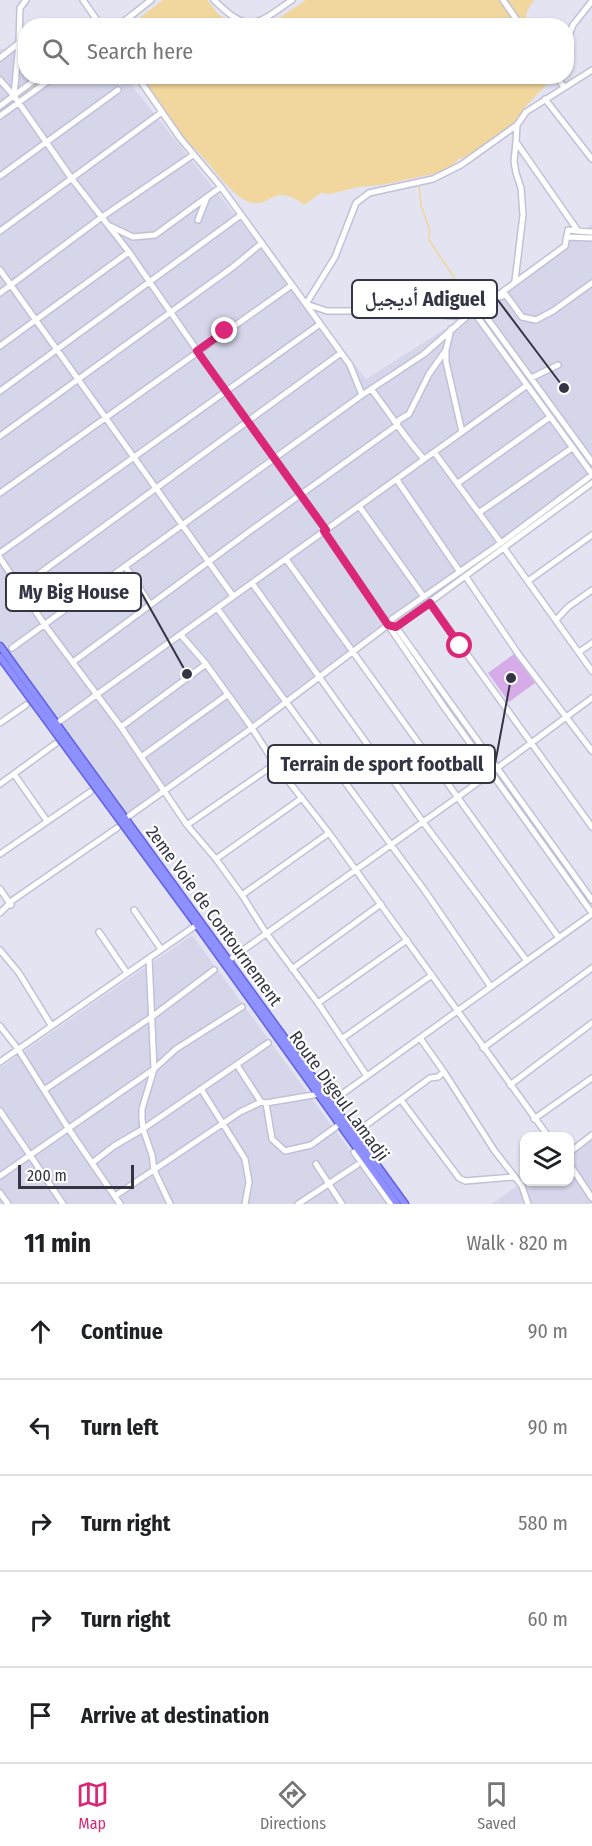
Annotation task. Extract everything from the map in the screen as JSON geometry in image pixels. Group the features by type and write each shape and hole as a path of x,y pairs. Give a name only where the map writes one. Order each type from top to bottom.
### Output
{"main road":[{"name":"2eme Voie de Contournement","path":"0,646 198,923 405,1204"},
{"name":"Route Digeul Lamadji","path":"0,657 198,923 398,1204"}],"street":[{"path":"20,18 20,8 26,0"},
{"path":"83,0 95,18"},
{"path":"127,18 151,0"},
{"path":"214,0 235,18"},
{"path":"266,18 292,0"},
{"path":"503,0 515,18"},
{"path":"574,24 592,1"},
{"path":"0,57 18,44"},
{"path":"574,81 592,70"},
{"path":"16,100 18,72"},
{"path":"0,80 72,179 129,252 197,351 301,494 388,625 389,630 592,900"},
{"path":"0,116 32,84"},
{"path":"0,106 16,100 42,84"},
{"path":"143,84 193,155 221,187 341,353 352,369 362,394"},
{"path":"306,304 335,257 356,203 369,193 433,179 461,165 517,125 526,112 569,84"},
{"path":"0,176 118,90"},
{"path":"545,99 592,159"},
{"path":"0,231 162,112"},
{"path":"515,281 523,215 521,188 514,161 517,125"},
{"path":"516,142 578,231 568,234"},
{"path":"0,293 193,155"},
{"path":"108,225 134,237 155,235 221,187"},
{"path":"198,220 207,197"},
{"path":"0,391 241,215"},
{"path":"568,234 592,232"},
{"path":"568,234 592,238"},
{"path":"12,648 362,394 424,354 465,317 565,246 568,234"},
{"path":"0,436 262,243"},
{"path":"0,346 129,252"},
{"path":"0,270 234,596"},
{"path":"492,299 506,295 522,317 536,320 554,311 592,284"},
{"path":"0,493 292,285"},
{"path":"306,304 327,311 387,310 465,317"},
{"path":"479,307 592,462"},
{"path":"396,627 466,578 502,545 592,475 473,311"},
{"path":"0,553 320,324"},
{"path":"451,329 446,350 446,363 462,432"},
{"path":"73,662 396,426 399,420 409,414 429,375 446,350"},
{"path":"21,587 341,353"},
{"path":"531,378 558,365"},
{"path":"60,721 526,386"},
{"path":"371,389 405,439 424,459"},
{"path":"458,483 550,417"},
{"path":"480,512 572,448"},
{"path":"434,452 480,512 592,670"},
{"path":"397,480 460,572"},
{"path":"129,816 252,728 388,625 392,619 592,483"},
{"path":"359,506 424,597"},
{"path":"528,581 592,535"},
{"path":"0,558 44,624 121,728 187,825 242,895 266,933 343,1038 367,1076"},
{"path":"286,559 559,939"},
{"path":"125,566 150,604"},
{"path":"466,578 519,655 592,751"},
{"path":"252,583 423,822 527,961"},
{"path":"556,620 568,607 592,590"},
{"path":"430,603 592,827"},
{"path":"217,608 391,844 491,987"},
{"path":"331,1102 592,914 396,627 388,625"},
{"path":"181,634 206,664 275,764 381,904 544,1132"},
{"path":"579,652 592,643"},
{"path":"121,728 206,664"},
{"path":"141,757 227,694"},
{"path":"232,958 458,797 592,698"},
{"path":"0,723 26,705"},
{"path":"0,784 55,744"},
{"path":"187,825 275,764"},
{"path":"14,774 47,821"},
{"path":"0,854 90,792"},
{"path":"216,860 302,798"},
{"path":"0,913 13,900 117,828"},
{"path":"242,895 329,833"},
{"path":"0,889 10,905"},
{"path":"292,969 381,904"},
{"path":"134,910 161,949"},
{"path":"0,1062 198,923"},
{"path":"99,932 127,973"},
{"path":"318,1003 407,940"},
{"path":"0,950 19,973 51,1025"},
{"path":"149,958 154,1069 142,1109 143,1130 152,1155 154,1170 170,1204"},
{"path":"483,1048 592,968"},
{"path":"44,1090 153,1016 214,970"},
{"path":"343,1038 432,975"},
{"path":"0,1176 154,1069 176,1049 242,1007"},
{"path":"510,1085 592,1023"},
{"path":"0,1026 18,1049 120,1204"},
{"path":"420,1038 483,1134 520,1184"},
{"path":"92,1163 268,1042"},
{"path":"237,1065 264,1103 272,1139 285,1151 311,1146 340,1124"},
{"path":"354,1134 430,1078 438,1077 444,1072"},
{"path":"534,1119 592,1078"},
{"path":"201,1089 245,1159 249,1182 245,1204"},
{"path":"115,1196 223,1122 264,1103 319,1094"},
{"path":"401,1100 459,1178 465,1181 514,1178"},
{"path":"0,1111 3,1120 63,1204"},
{"path":"574,1149 592,1135"},
{"path":"354,1152 391,1204"},
{"path":"316,1164 342,1204"},
{"path":"298,1204 357,1165"},
{"path":"574,1171 592,1198"},
{"path":"522,1186 528,1204"},
{"path":"0,1193 8,1204"}],"shaded area":[{"path":"163,0 207,0 224,18 139,18"},
{"path":"306,0 534,0 528,9 526,18 279,18"},
{"path":"0,49 18,49 18,84 131,84 366,379 472,312 590,477 381,629 127,820 0,647"},
{"path":"147,84 547,84 526,106 510,128 473,155 459,159 447,171 330,194 321,193 304,205 286,195 279,195 257,203 243,199 186,142"},
{"path":"592,224 592,468 479,308"},
{"path":"514,654 535,683 509,702 488,673"},
{"path":"192,935 389,1204 0,1204 0,1068"},
{"path":"592,1134 592,1204 492,1204 520,1184 520,1186 574,1186 574,1147"}],"waterway":[{"path":"19,97 36,84"},
{"path":"0,111 15,100"},
{"path":"419,185 421,205 430,231 429,240 473,306"},
{"path":"478,312 493,333"},
{"path":"534,391 592,468"},
{"path":"553,507 592,480"},
{"path":"395,621 445,585"},
{"path":"432,685 491,767"},
{"path":"496,773 592,906"}],"place":[{"name":"أديجيل Adiguel","path":"564,388"},
{"name":"My Big House","path":"187,674"},
{"name":"Terrain de sport football","path":"511,678"}],"route":[{"path":"225,331 197,351 301,494 388,625 396,627 430,603 460,646"}]}
